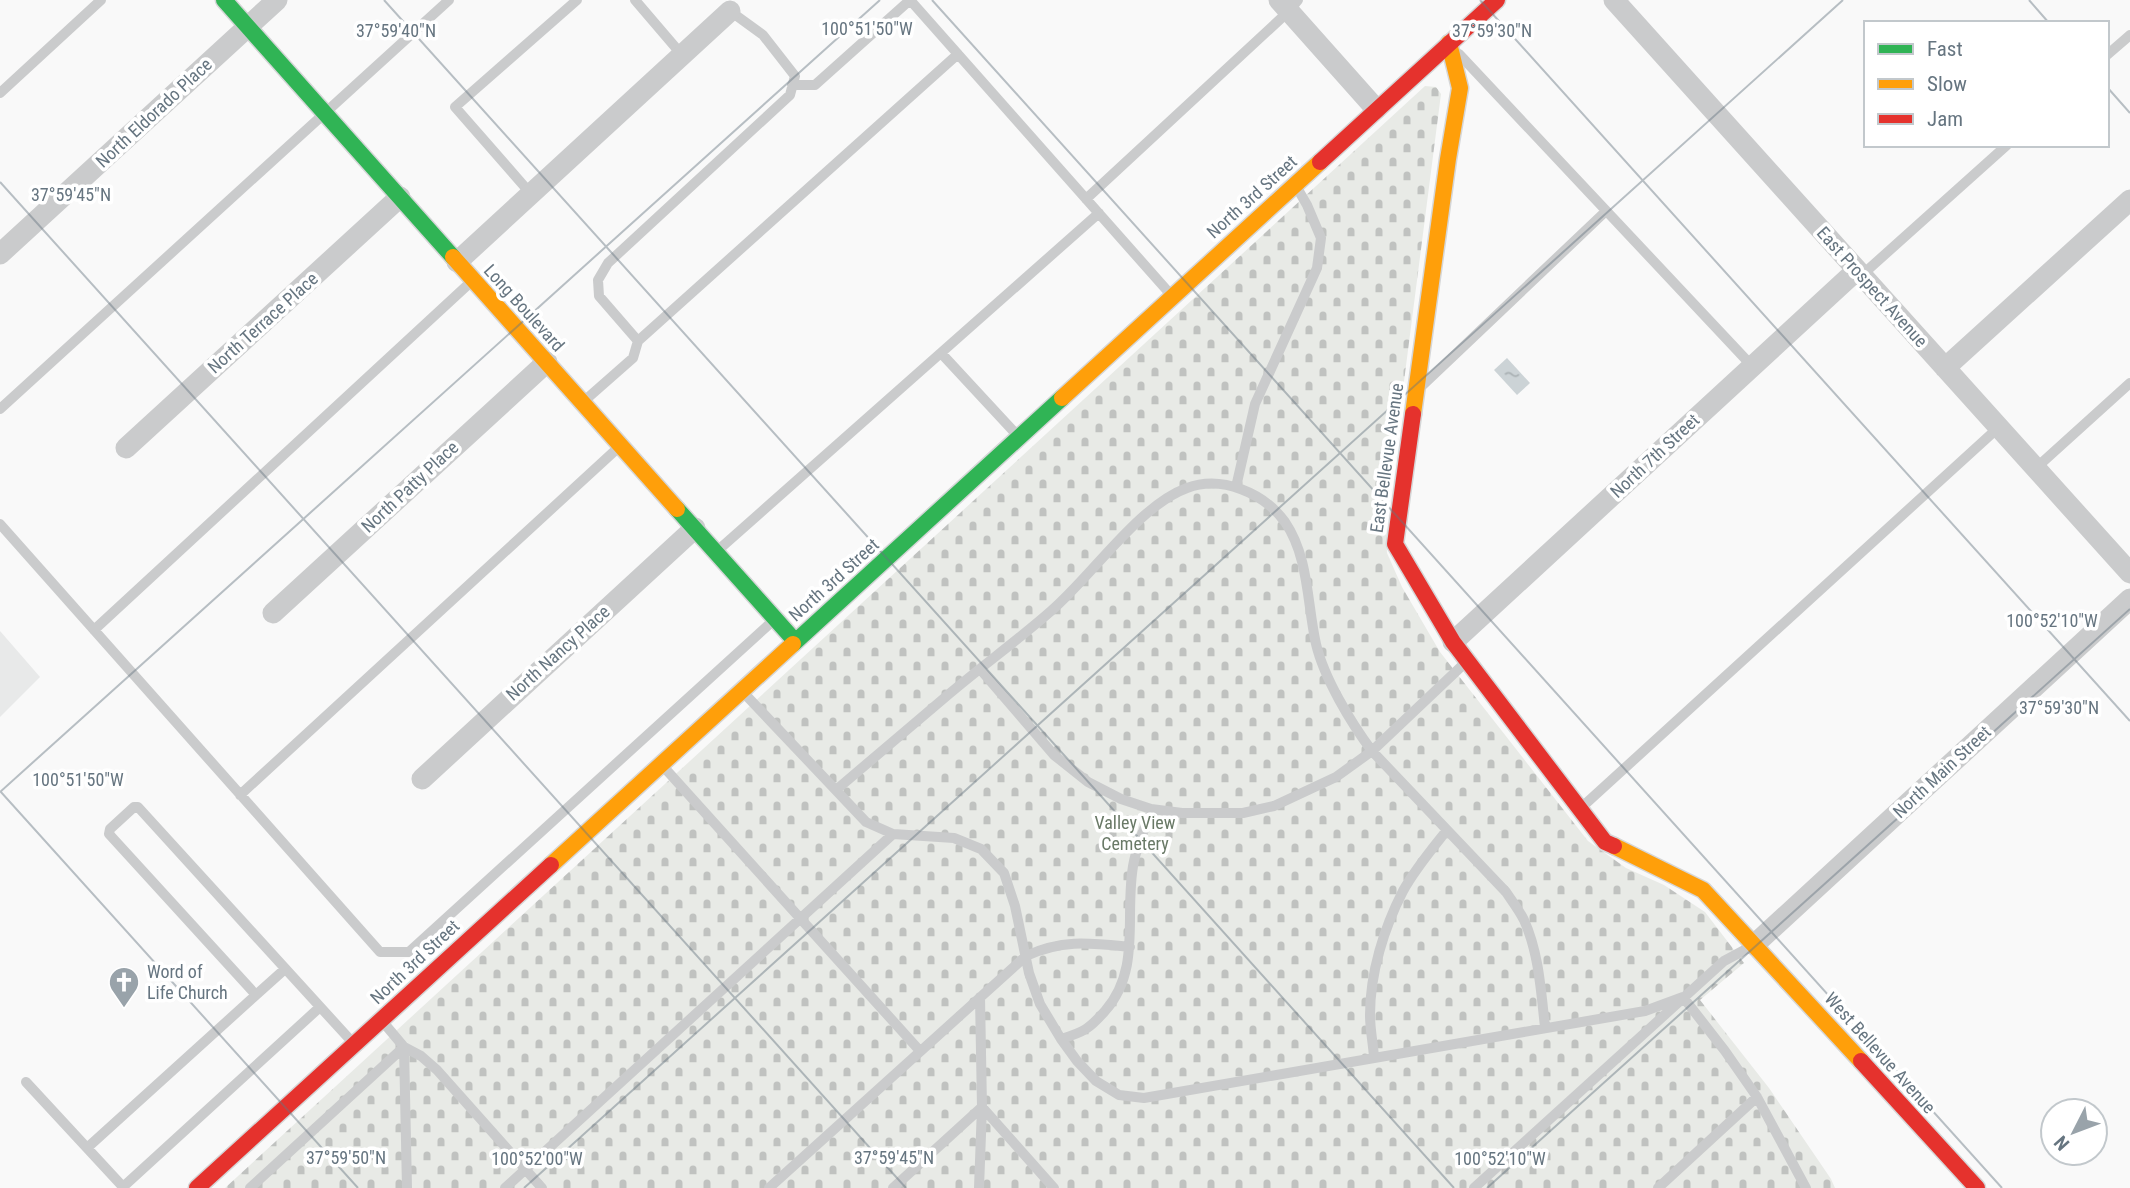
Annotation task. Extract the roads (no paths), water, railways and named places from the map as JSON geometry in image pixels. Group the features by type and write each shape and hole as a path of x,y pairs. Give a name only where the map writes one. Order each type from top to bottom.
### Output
{"street":[{"name":"Long Boulevard","path":"224,0 795,641"},
{"name":"North Eldorado Place","path":"0,254 277,0"},
{"name":"North 3rd Street","path":"197,1188 1497,0"},
{"name":"East Prospect Avenue","path":"1614,0 2130,573"},
{"path":"1289,4 1376,109"},
{"path":"457,262 730,11"},
{"name":"East Bellevue Avenue","path":"1448,43 1460,88 1395,544 1452,642 1605,842 1703,890 1754,945"},
{"name":"North Terrace Place","path":"126,448 400,197"},
{"path":"1945,368 2130,200"},
{"name":"North 7th Street","path":"1452,642 1752,366 1859,273"},
{"name":"North Patty Place","path":"273,613 547,362"},
{"name":"North Nancy Place","path":"422,779 695,528"},
{"name":"North Main Street","path":"1754,945 2130,599"},
{"name":"West Bellevue Avenue","path":"1754,945 1977,1188"}],"lane":[{"path":"0,93 101,0"},
{"path":"0,410 449,0"},
{"path":"531,194 455,107 578,0"},
{"path":"635,0 682,55"},
{"path":"792,85 815,85 910,0 1172,296"},
{"path":"1086,199 1289,4"},
{"path":"638,341 599,296 598,280 608,263 790,95 794,76 763,35 730,11"},
{"path":"2109,53 2130,35"},
{"path":"1448,43 1752,366"},
{"path":"583,402 633,358 638,341 958,54"},
{"path":"1859,273 2005,147"},
{"path":"1236,487 1255,404 1317,268 1321,238 1295,184"},
{"path":"1416,393 1606,211"},
{"path":"716,552 1099,214"},
{"path":"94,630 474,280"},
{"path":"941,353 1018,436"},
{"path":"2036,468 2130,383"},
{"path":"1580,809 1999,427"},
{"path":"240,795 621,445"},
{"path":"836,790 1053,610 1142,518 1163,500 1187,488 1209,483 1236,487 1270,506 1299,546 1317,648 1354,728 1372,751 1506,892 1523,919 1533,945 1545,1027"},
{"path":"0,524 380,952 409,952 776,618"},
{"path":"980,669 1054,755 1088,782 1121,799 1152,809 1182,813 1243,813 1274,806 1336,777 1372,751 1467,661"},
{"path":"741,690 866,822 893,834 954,838 981,849 1004,873 1015,906 1029,973 1040,1004 1077,1061 1096,1081 1119,1096 1144,1098 1645,1011 1684,998"},
{"path":"661,764 920,1051"},
{"path":"256,995 109,834 110,828 134,807 138,807 354,1044"},
{"path":"1061,1039 1085,1032 1110,1006 1120,991 1126,975 1130,947 1134,861 1152,809"},
{"path":"1374,1058 1370,1015 1373,981 1381,948 1404,890 1447,830"},
{"path":"506,1188 893,834"},
{"path":"769,1188 1027,956 1045,947 1069,943 1130,947"},
{"path":"1474,1188 1724,961 1754,945"},
{"path":"88,1148 285,968"},
{"path":"979,1188 982,1107 980,997"},
{"path":"1684,998 1757,1097 1806,1188"},
{"path":"26,1082 123,1187 320,1007"},
{"path":"381,1020 404,1047 421,1056 437,1070 542,1188"},
{"path":"250,1188 404,1047"},
{"path":"404,1047 407,1188"},
{"path":"1658,1188 1757,1097"},
{"path":"893,1188 982,1107"},
{"path":"982,1107 1054,1188"}],"water":[{"path":"1507,358 1530,383 1517,395 1494,370"}],"place":[{"name":"Word of Life Church","path":"124,1009"}],"park label":[{"name":"Valley View Cemetery","path":"1135,833"}]}
